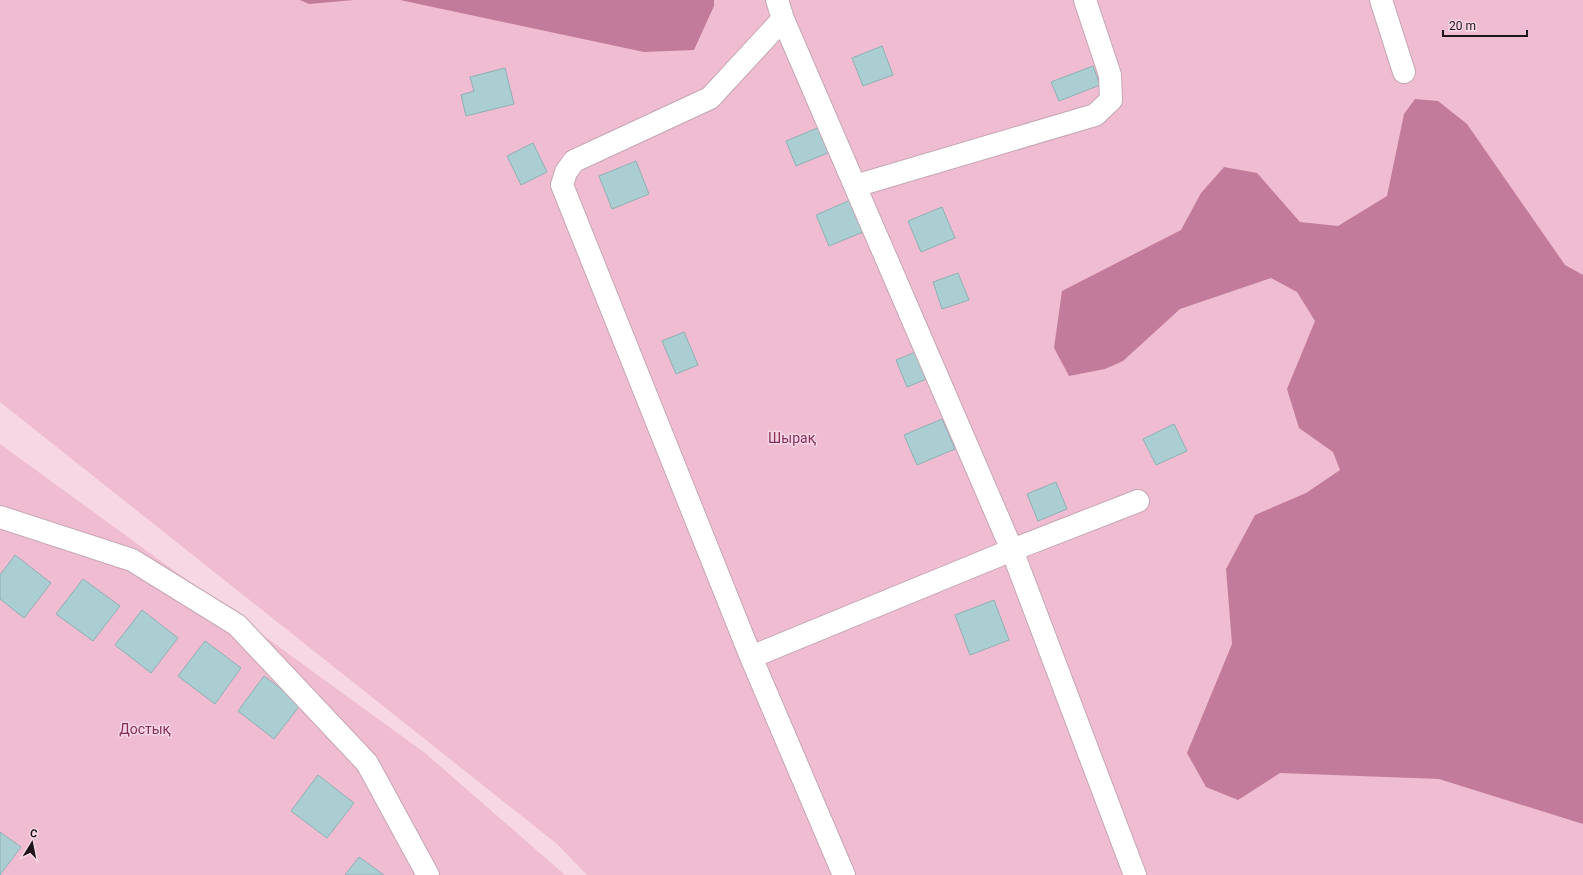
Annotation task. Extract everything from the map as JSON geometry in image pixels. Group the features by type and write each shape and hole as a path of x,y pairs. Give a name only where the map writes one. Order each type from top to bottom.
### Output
{"street":[{"path":"855,186 1095,115 1111,100 1110,75 1085,0"},
{"path":"1381,0 1404,72"},
{"path":"844,875 751,657 562,185 566,172 574,161 710,98 780,10 1012,550 1135,875"},
{"path":"751,657 1012,550 1138,501"},
{"path":"0,517 132,560 237,624 367,763 428,875"}],"green space":[{"name":"Шырақ","path":"0,0 1583,0 1583,875 587,875 557,844 0,402"},
{"name":"Достық","path":"0,444 425,753 565,875 0,875"}],"shaded area":[{"path":"300,0 354,0 309,4"},
{"path":"400,0 714,0 714,6 694,50 644,52"},
{"path":"1415,99 1438,101 1467,124 1565,265 1583,275 1583,824 1439,779 1280,773 1238,800 1206,787 1187,753 1232,644 1226,569 1255,515 1306,493 1340,470 1333,452 1299,428 1287,389 1315,321 1297,292 1271,278 1180,309 1123,361 1105,369 1069,376 1054,348 1062,291 1181,230 1201,193 1224,167 1257,173 1300,222 1338,226 1387,196 1404,114"}],"building":[{"path":"882,46 893,75 863,86 852,58"},
{"path":"1093,66 1100,85 1059,101 1051,82"},
{"path":"505,68 514,104 466,116 461,95 474,91 470,77"},
{"path":"820,127 830,152 796,166 786,141"},
{"path":"533,143 547,172 521,185 507,156"},
{"path":"636,161 649,194 612,209 599,176"},
{"path":"855,198 868,230 829,246 816,215"},
{"path":"942,207 955,238 921,252 908,221"},
{"path":"958,273 969,300 942,309 933,282"},
{"path":"684,332 698,365 676,374 662,341"},
{"path":"918,351 929,378 907,387 896,360"},
{"path":"942,419 955,449 917,465 904,435"},
{"path":"1174,424 1187,451 1156,465 1143,439"},
{"path":"1056,482 1067,509 1038,521 1027,494"},
{"path":"15,555 51,583 24,618 0,599 0,575"},
{"path":"83,579 120,606 93,641 56,614"},
{"path":"994,600 1009,640 970,655 955,615"},
{"path":"142,610 178,638 151,673 115,645"},
{"path":"205,641 241,668 215,704 178,676"},
{"path":"264,676 301,704 274,739 238,711"},
{"path":"318,775 354,803 327,838 291,811"},
{"path":"0,832 21,847 0,875"},
{"path":"359,857 384,875 345,875"}]}
